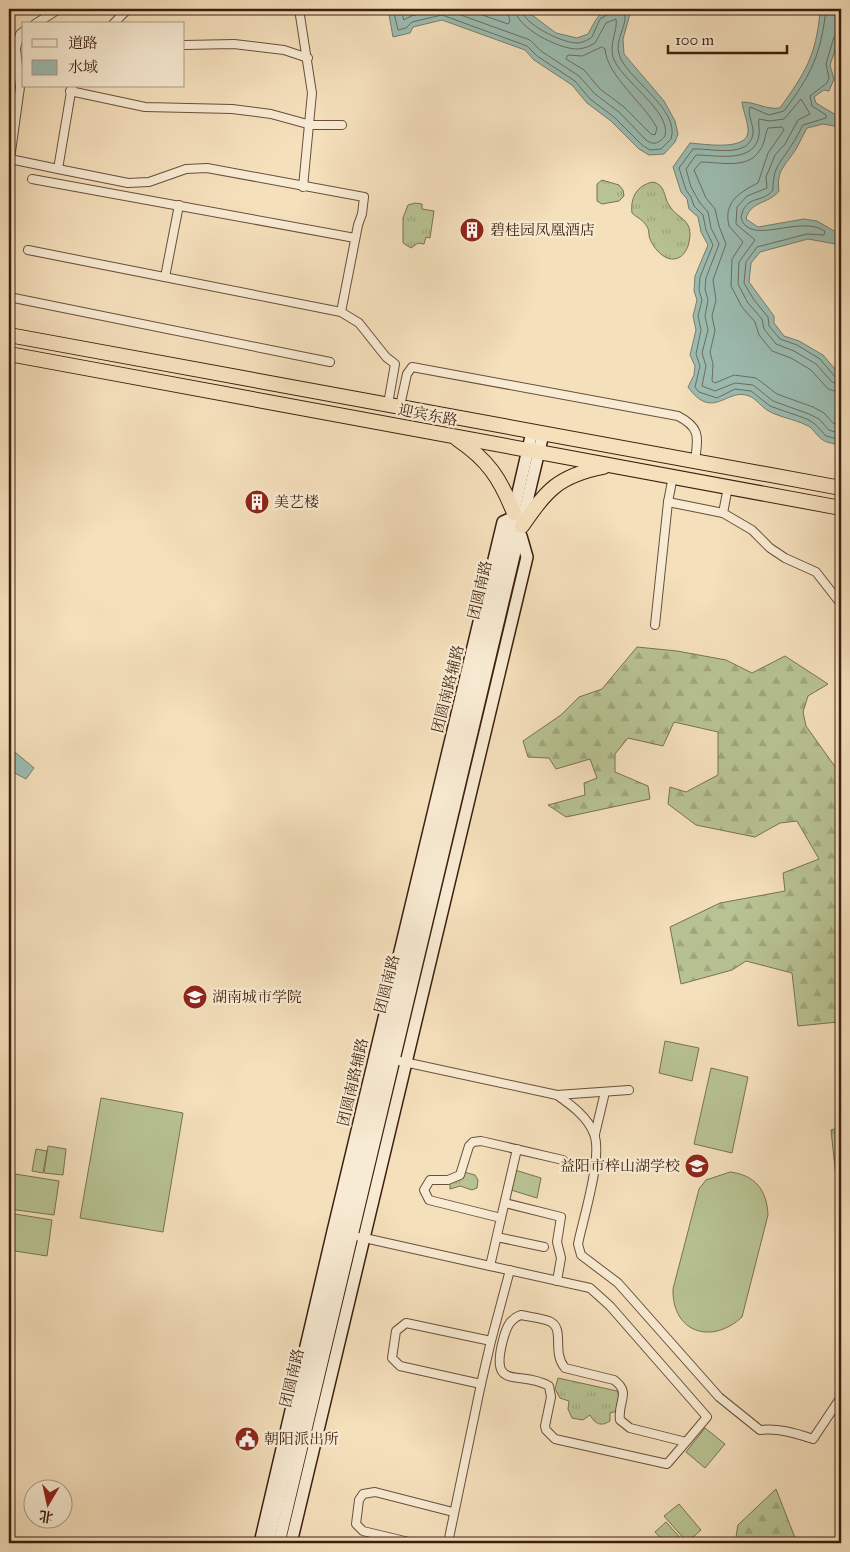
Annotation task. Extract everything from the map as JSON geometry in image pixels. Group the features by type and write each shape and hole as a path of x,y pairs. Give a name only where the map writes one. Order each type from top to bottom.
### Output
{"highway":[{"name":"迎宾东路","path":"9,335 841,488"},
{"name":"迎宾东路","path":"9,354 841,508"},
{"path":"452,436 477,453 494,472 517,522 558,482 582,471 611,465"}],"main road":[{"name":"团圆南路","path":"268,1543 454,770 538,433"},
{"name":"团圆南路辅路","path":"260,1543 332,1231 503,522 517,522"},
{"name":"团圆南路","path":"279,1543 400,1062 517,522"},
{"path":"292,1543 357,1237"}],"street":[{"path":"38,22 60,9"},
{"path":"115,22 128,9"},
{"path":"300,9 312,93 311,125 303,187"},
{"path":"22,32 16,48 20,87 11,141 10,162 58,169 128,183 149,182 186,169 207,168 364,197 341,312"},
{"path":"185,45 234,44 284,50 308,58"},
{"path":"58,169 71,89 145,107 232,108 271,114 311,125 342,125"},
{"path":"32,178 356,238"},
{"path":"165,277 180,205"},
{"path":"28,250 341,312 358,323 386,357 395,364 394,405"},
{"path":"9,297 330,362"},
{"path":"394,405 407,374 412,367 435,370 678,416 692,424 698,438 695,461"},
{"path":"655,625 672,476"},
{"path":"723,513 728,487"},
{"path":"668,502 723,513 752,530 770,548 785,558 816,572 841,604"},
{"path":"400,1062 557,1095 629,1090"},
{"path":"605,1092 594,1134 596,1160 578,1244 582,1255 618,1283 719,1397 760,1430 790,1431 813,1439 841,1397"},
{"path":"557,1095 579,1111 594,1134"},
{"path":"501,1218 428,1200 424,1190 430,1180 448,1180 460,1175 469,1146 473,1142 563,1160"},
{"path":"490,1266 517,1150"},
{"path":"505,1203 561,1216 557,1242 560,1258 557,1281"},
{"path":"357,1237 590,1288 610,1306 707,1417 686,1442 667,1464 555,1439 550,1435 545,1426 551,1397 548,1386 509,1376 502,1372 498,1360 511,1320 521,1315 550,1321 558,1331 557,1354 565,1368 614,1380 620,1384 623,1395 619,1414 624,1425 686,1442"},
{"path":"497,1237 544,1247"},
{"path":"448,1543 481,1384 510,1270"},
{"path":"481,1384 400,1366 395,1363 391,1353 396,1331 406,1323 414,1323 491,1341"},
{"path":"413,1543 363,1531 356,1524 359,1500 363,1494 376,1492 453,1512"}],"green space":[{"path":"602,180 619,185 623,190 624,196 619,201 602,204 597,201 597,184"},
{"path":"653,182 662,188 669,205 685,221 690,230 688,246 678,258 669,259 657,251 650,239 647,227 643,221 632,213 632,202 636,193 643,186"},
{"path":"422,204 422,209 434,211 430,238 426,237 424,244 418,243 411,248 403,243 403,218 408,205"},
{"path":"637,647 677,651 726,660 752,673 785,656 828,684 808,696 803,712 806,726 836,768 841,758 841,1018 838,1022 798,1026 792,973 746,961 732,970 681,984 670,927 720,903 785,891 783,873 819,859 797,821 780,823 755,837 696,825 668,804 670,787 686,792 718,775 718,732 674,722 663,746 628,738 615,754 615,772 648,786 650,799 566,817 548,805 585,795 584,783 597,778 590,759 556,769 549,758 528,757 523,741 561,715 579,697 602,689"},
{"path":"665,1041 699,1048 692,1081 659,1073"},
{"path":"711,1068 748,1077 732,1153 694,1144"},
{"path":"101,1098 183,1113 163,1232 80,1218"},
{"path":"841,1127 841,1186 837,1187 831,1130"},
{"path":"48,1146 66,1149 63,1175 44,1173"},
{"path":"36,1149 47,1151 43,1173 32,1171"},
{"path":"515,1170 541,1178 537,1198 511,1190"},
{"path":"464,1172 475,1175 478,1180 477,1188 472,1190 460,1186 450,1189 450,1182 457,1181"},
{"path":"730,1172 746,1176 758,1185 765,1198 768,1215 742,1317 730,1326 718,1331 707,1332 696,1330 686,1325 679,1316 674,1304 673,1289 699,1189 706,1180"},
{"path":"9,1173 59,1181 54,1215 9,1209"},
{"path":"9,1213 52,1220 47,1256 9,1250"},
{"path":"558,1378 617,1391 620,1396 617,1411 610,1413 610,1421 604,1424 594,1421 590,1415 583,1420 572,1418 568,1409 569,1401 560,1398 555,1389"},
{"path":"705,1428 725,1444 705,1468 686,1452"},
{"path":"776,1489 797,1543 735,1543 738,1525"},
{"path":"679,1504 701,1530 687,1542 664,1516"},
{"path":"666,1522 685,1543 665,1543 655,1532"}],"water":[{"path":"388,9 524,9 556,33 577,38 588,34 598,16 602,13 626,9 630,14 623,39 624,54 664,101 675,121 678,134 675,142 664,154 649,155 639,149 611,121 587,103 572,85 534,60 525,50 442,20 413,27 410,33 393,37"},
{"path":"824,9 841,9 841,32 830,65 834,79 829,91 824,90 814,97 816,103 841,118 839,127 823,124 807,128 780,173 779,191 751,209 746,219 758,227 804,219 817,221 841,235 841,245 808,239 760,252 751,263 749,282 774,316 774,323 784,336 799,341 823,355 841,376 841,445 825,441 809,426 771,412 749,396 741,394 712,403 705,402 697,397 688,387 694,375 695,366 690,355 696,330 693,316 697,300 694,291 695,276 708,245 701,232 698,217 689,209 687,199 681,192 673,167 690,143 723,145 740,142 745,139 748,129 742,102 770,108 780,108 803,74 808,63 816,41 820,12"},
{"path":"9,747 34,768 26,779 9,770"}],"place":[{"name":"碧桂园凤凰酒店","path":"472,230"},
{"name":"美艺楼","path":"257,502"},
{"name":"湖南城市学院","path":"195,997"},
{"name":"益阳市梓山湖学校","path":"697,1166"},
{"name":"朝阳派出所","path":"247,1439"}]}
